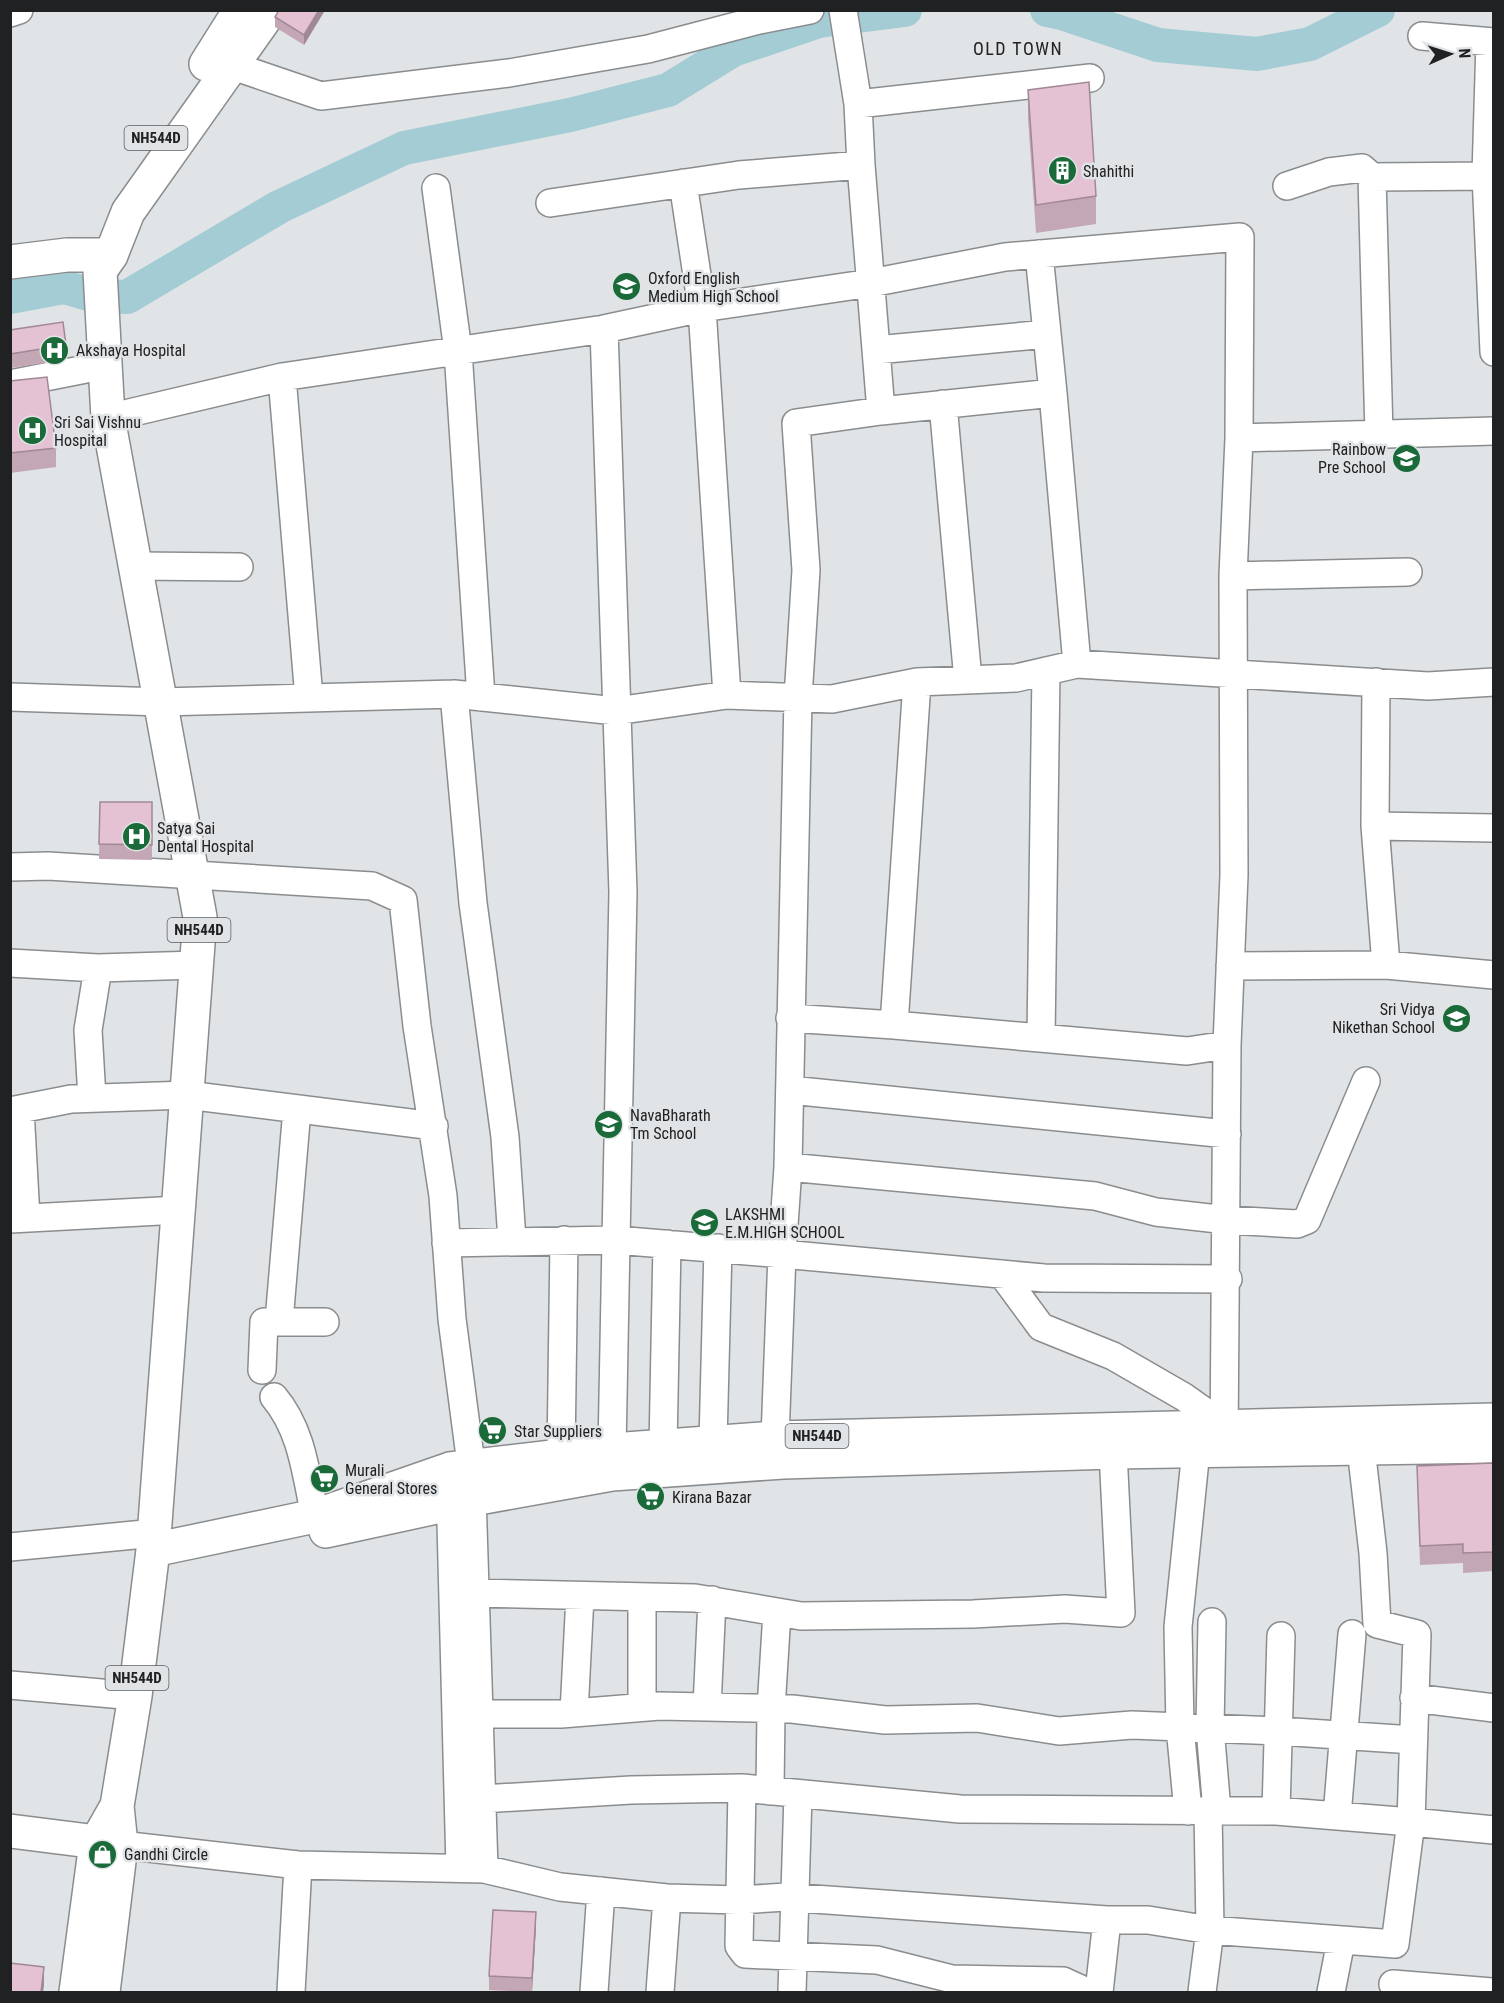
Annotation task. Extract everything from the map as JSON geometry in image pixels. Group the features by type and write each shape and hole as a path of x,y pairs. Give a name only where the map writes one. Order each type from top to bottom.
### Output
{"main road":[{"name":"NH544D","path":"75,1992 117,1806 135,1696 153,1550 200,917 108,418 100,261 109,208 240,10"},
{"name":"NH544D","path":"100,261 128,212 271,10"},
{"path":"10,246 33,243 100,261"},
{"path":"10,262 38,257 100,261"},
{"name":"NH544D","path":"153,1550 462,1501 612,1474 783,1462 1113,1452 1494,1420"},
{"name":"NH544D","path":"153,1550 315,1516 461,1467 612,1450 775,1437 1215,1442 1361,1448 1494,1446"},
{"path":"10,1831 108,1844"},
{"name":"NH544D","path":"103,1992 108,1844"}],"street":[{"path":"10,13 19,10"},
{"path":"230,65 321,96 509,74 648,49 758,15 810,10"},
{"path":"844,19 858,104 881,411"},
{"path":"1422,36 1492,42 1490,176 1494,352"},
{"path":"858,104 1090,78"},
{"path":"550,202 739,175 861,165"},
{"path":"1287,186 1329,172 1362,168 1372,177 1490,176"},
{"path":"1372,177 1378,434"},
{"path":"683,183 702,308 727,695"},
{"path":"436,188 458,351 481,697"},
{"path":"108,418 282,377 604,329 702,308 871,283 1005,257 1240,237 1239,438 1233,576 1232,672 1234,875 1227,1045 1228,1279 1215,1442 1179,1600 1180,1727 1204,1811"},
{"path":"1039,254 1077,664"},
{"path":"604,329 623,892 612,1450"},
{"path":"876,350 1047,334"},
{"path":"10,384 106,365"},
{"path":"282,377 309,698"},
{"path":"775,1437 782,1254 788,1167 798,698 806,570 796,423 881,411 1053,393"},
{"path":"943,404 968,680"},
{"path":"1239,438 1494,431"},
{"path":"136,566 239,567"},
{"path":"1233,576 1408,572"},
{"path":"10,697 161,702 454,694 616,711 727,695 832,699 917,682 1016,678 1077,664 1428,686 1494,682"},
{"path":"1041,1038 1046,671"},
{"path":"894,1025 917,682"},
{"path":"1376,682 1375,826 1386,965"},
{"path":"454,694 473,903 505,1137 512,1240"},
{"path":"1375,826 1494,828"},
{"path":"10,867 372,886 403,900 417,1026 434,1126 452,1319 461,1467 472,1868"},
{"path":"10,963 98,968 197,965"},
{"path":"1230,966 1386,965 1494,975"},
{"path":"92,1098 88,1030 98,968"},
{"path":"790,1018 1186,1051 1227,1045"},
{"path":"788,1167 1095,1196 1156,1212 1227,1220 1297,1224 1307,1220 1366,1081"},
{"path":"790,1090 1227,1134"},
{"path":"178,1210 18,1219 15,1110 70,1099 187,1095 434,1126"},
{"path":"279,1321 297,1109"},
{"path":"446,1243 512,1240 616,1240 1044,1278 1228,1279"},
{"path":"561,1455 564,1240"},
{"path":"663,1447 667,1244"},
{"path":"713,1442 718,1248"},
{"path":"1002,1274 1041,1327 1113,1356 1184,1397 1215,1442"},
{"path":"262,1370 263,1323 325,1322"},
{"path":"274,1397 292,1423 298,1438 315,1516"},
{"path":"1361,1448 1373,1553 1377,1623 1417,1634 1410,1822 1395,1944 1393,1988 1492,1992"},
{"path":"475,1593 712,1600 812,1616 973,1614 1065,1609 1121,1613 1113,1452"},
{"path":"462,1501 475,1593 482,1799 472,1868"},
{"path":"10,1547 153,1550"},
{"path":"574,1713 579,1596"},
{"path":"642,1597 642,1707"},
{"path":"707,1707 712,1600"},
{"path":"770,1791 771,1709 777,1612"},
{"path":"1202,1992 1210,1930 1204,1811 1210,1728 1212,1622"},
{"path":"1337,1816 1346,1735 1352,1634"},
{"path":"1276,1811 1281,1636"},
{"path":"10,1685 135,1696"},
{"path":"1414,1698 1494,1708"},
{"path":"479,1714 574,1713 642,1707 707,1707 771,1709 885,1720 977,1718 1059,1731 1132,1725 1279,1731 1413,1740"},
{"path":"482,1799 631,1790 742,1788 960,1809 1276,1811 1494,1830"},
{"path":"742,1788 740,1950 750,1955 877,1960 952,1979 1063,1981 1087,1992"},
{"path":"792,1992 793,1898 798,1794"},
{"path":"108,1844 298,1865 472,1868 560,1887 667,1898 739,1900 793,1898 1107,1920 1148,1920 1210,1930 1395,1944"},
{"path":"291,1992 298,1865"},
{"path":"594,1992 601,1892"},
{"path":"660,1992 667,1898"},
{"path":"1100,1992 1107,1920"},
{"path":"1330,1992 1341,1941"}],"building":[{"path":"279,10 319,10 304,35 275,17"},
{"name":"Shahithi","path":"1089,82 1096,196 1036,205 1028,90"},
{"path":"63,322 66,345 10,354 10,330"},
{"path":"47,377 56,448 10,453 10,381"},
{"path":"100,802 152,802 152,845 99,844"},
{"path":"1494,1463 1494,1552 1463,1553 1463,1544 1420,1546 1417,1466"},
{"path":"493,1910 536,1912 532,1978 489,1976"},
{"path":"10,1963 44,1967 41,1992 10,1992"}],"waterway":[{"path":"10,297 64,287 95,296 127,297 279,207 404,148 570,115 668,90 733,50 819,21 905,10"},
{"path":"1047,10 1158,45 1257,54 1310,44 1378,10"}],"place":[{"name":"Shahithi","path":"1062,171"},
{"name":"Oxford English Medium High School","path":"627,287"},
{"name":"Akshaya Hospital","path":"55,350"},
{"name":"Sri Sai Vishnu Hospital","path":"33,431"},
{"name":"Rainbow Pre School","path":"1407,458"},
{"name":"Satya Sai Dental Hospital","path":"136,837"},
{"name":"Sri Vidya Nikethan School","path":"1456,1018"},
{"name":"NavaBharath Tm School","path":"609,1124"},
{"name":"LAKSHMI E.M.HIGH SCHOOL","path":"704,1223"},
{"name":"Star Suppliers","path":"493,1431"},
{"name":"Murali General Stores","path":"324,1479"},
{"name":"Kirana Bazar","path":"651,1497"},
{"name":"Gandhi Circle","path":"103,1854"}],"district":[{"name":"OLD TOWN","path":"1018,49"}]}
